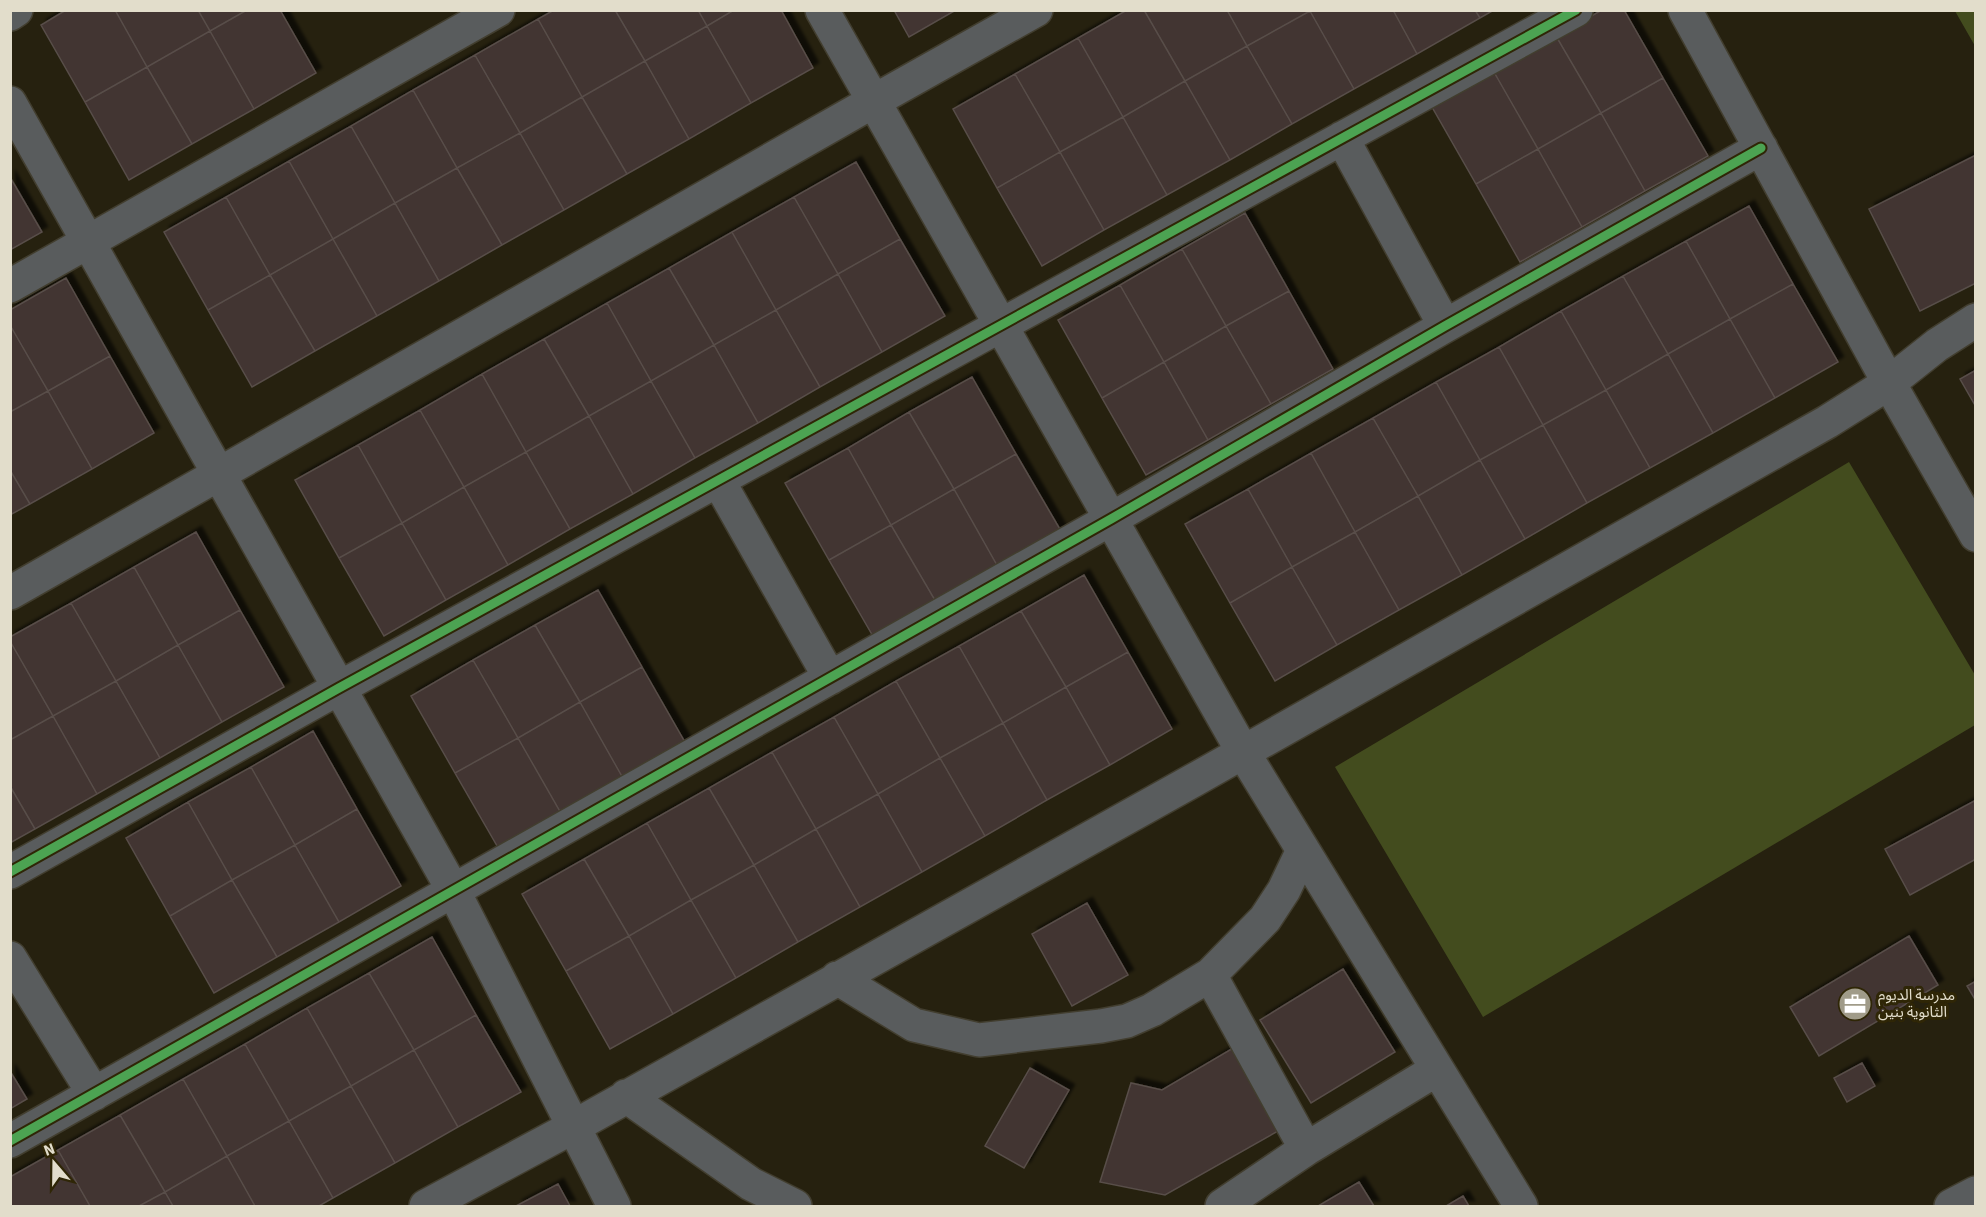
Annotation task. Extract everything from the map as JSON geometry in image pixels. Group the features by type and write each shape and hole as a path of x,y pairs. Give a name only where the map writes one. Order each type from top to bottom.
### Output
{"street":[{"path":"10,14 16,10"},
{"path":"10,286 498,10"},
{"path":"822,10 1243,752 1521,1206"},
{"path":"10,592 1036,10"},
{"path":"10,872 339,688 1576,10"},
{"path":"1684,10 1889,383 1976,535"},
{"path":"10,104 453,890 614,1206"},
{"path":"1342,138 1445,326"},
{"path":"10,1141 1111,519 1445,326 1761,148"},
{"path":"426,1206 573,1127 1827,422 1889,383 1937,345 1976,320"},
{"path":"718,480 830,678"},
{"path":"837,978 914,1025 979,1040 1127,1021 1152,1010 1210,975 1265,919 1284,890 1302,850"},
{"path":"10,958 94,1094"},
{"path":"1210,975 1306,1149"},
{"path":"1222,1206 1306,1149 1437,1070"},
{"path":"626,1096 751,1184 795,1206"},
{"path":"1951,1206 1976,1193"}],"green space":[{"path":"1955,11 1975,11 1975,46"},
{"path":"1849,462 1975,675 1975,725 1483,1017 1335,767"}],"building":[{"path":"66,10 115,10 147,67 85,102 41,25"},
{"path":"115,10 198,10 210,31 147,67"},
{"path":"198,10 247,10 210,31"},
{"path":"247,10 280,10 316,73 254,109 210,31"},
{"path":"554,10 615,10 645,61 582,97 538,19"},
{"path":"615,10 698,10 707,26 645,61"},
{"path":"698,10 734,10 707,26"},
{"path":"734,10 781,10 813,68 751,103 707,26"},
{"path":"894,10 956,10 909,37"},
{"path":"1127,10 1144,10 1185,81 1123,117 1078,38"},
{"path":"1144,10 1227,10 1247,46 1185,81"},
{"path":"1227,10 1310,10 1310,11 1247,46"},
{"path":"1393,10 1417,54 1354,89 1310,11"},
{"path":"1393,10 1475,10 1480,18 1417,54"},
{"path":"1475,10 1494,10 1480,18"},
{"path":"1602,10 1624,10 1663,78 1601,113 1556,36"},
{"path":"1310,11 1354,89 1292,124 1247,46"},
{"path":"538,19 582,97 520,133 475,55"},
{"path":"707,26 751,103 689,139 645,61"},
{"path":"210,31 254,109 192,144 147,67"},
{"path":"1556,36 1601,113 1538,149 1494,72"},
{"path":"1078,38 1123,117 1060,152 1015,74"},
{"path":"1247,46 1292,124 1230,160 1185,81"},
{"path":"475,55 520,133 457,168 413,90"},
{"path":"645,61 689,139 627,174 582,97"},
{"path":"147,67 192,144 129,180 85,102"},
{"path":"1494,72 1538,149 1476,184 1432,107"},
{"path":"1015,74 1060,152 997,188 953,109"},
{"path":"1663,78 1708,156 1645,191 1601,113"},
{"path":"1185,81 1230,160 1167,195 1123,117"},
{"path":"413,90 457,168 395,203 351,126"},
{"path":"582,97 627,174 564,210 520,133"},
{"path":"1601,113 1645,191 1582,227 1538,149"},
{"path":"1123,117 1167,195 1104,230 1060,152"},
{"path":"351,126 395,203 333,239 289,161"},
{"path":"520,133 564,210 502,245 457,168"},
{"path":"1538,149 1582,227 1520,262 1476,184"},
{"path":"1060,152 1104,230 1042,266 997,188"},
{"path":"1976,155 1976,283 1920,311 1869,209"},
{"path":"289,161 333,239 270,275 226,197"},
{"path":"856,162 900,239 838,274 794,197"},
{"path":"457,168 502,245 439,281 395,203"},
{"path":"10,177 42,232 10,250"},
{"path":"226,197 270,275 208,310 164,232"},
{"path":"794,197 838,274 776,310 732,232"},
{"path":"395,203 439,281 377,316 333,239"},
{"path":"1749,206 1793,284 1730,319 1686,241"},
{"path":"1245,213 1289,291 1226,326 1182,249"},
{"path":"732,232 776,310 714,345 669,268"},
{"path":"333,239 377,316 315,351 270,275"},
{"path":"900,239 945,316 882,352 838,274"},
{"path":"1686,241 1730,319 1668,354 1623,276"},
{"path":"1182,249 1226,326 1164,362 1120,285"},
{"path":"669,268 714,345 651,381 607,303"},
{"path":"838,274 882,352 820,387 776,310"},
{"path":"270,275 315,351 252,387 208,310"},
{"path":"1623,276 1668,354 1606,390 1561,311"},
{"path":"66,278 110,356 48,391 10,325 10,310"},
{"path":"1793,284 1838,362 1775,398 1730,319"},
{"path":"1120,285 1164,362 1102,398 1058,320"},
{"path":"1289,291 1333,369 1271,404 1226,326"},
{"path":"607,303 651,381 589,416 544,339"},
{"path":"776,310 820,387 758,423 714,345"},
{"path":"1561,311 1606,390 1543,425 1499,347"},
{"path":"1730,319 1775,398 1713,433 1668,354"},
{"path":"10,325 48,391 10,412"},
{"path":"1226,326 1271,404 1208,440 1164,362"},
{"path":"544,339 589,416 526,452 482,374"},
{"path":"714,345 758,423 695,458 651,381"},
{"path":"1499,347 1543,425 1480,460 1436,382"},
{"path":"1668,354 1713,433 1650,468 1606,390"},
{"path":"110,356 154,433 92,469 48,391"},
{"path":"1164,362 1208,440 1146,475 1102,398"},
{"path":"1976,370 1976,407 1960,379"},
{"path":"482,374 526,452 464,487 420,410"},
{"path":"972,377 1016,454 954,489 909,412"},
{"path":"651,381 695,458 633,494 589,416"},
{"path":"1436,382 1480,460 1418,496 1373,418"},
{"path":"1606,390 1650,468 1587,503 1543,425"},
{"path":"48,391 92,469 30,504 10,470 10,412"},
{"path":"420,410 464,487 402,523 358,445"},
{"path":"909,412 954,489 891,525 848,448"},
{"path":"589,416 633,494 570,529 526,452"},
{"path":"1373,418 1418,496 1355,532 1311,453"},
{"path":"1543,425 1587,503 1525,539 1480,460"},
{"path":"358,445 402,523 339,558 295,480"},
{"path":"848,448 891,525 829,560 785,483"},
{"path":"526,452 570,529 508,565 464,487"},
{"path":"1311,453 1355,532 1292,567 1248,489"},
{"path":"1016,454 1061,531 998,567 954,489"},
{"path":"1480,460 1525,539 1462,575 1418,496"},
{"path":"10,470 30,504 10,515"},
{"path":"464,487 508,565 446,600 402,523"},
{"path":"954,489 998,567 936,602 891,525"},
{"path":"1248,489 1292,567 1230,603 1185,524"},
{"path":"1418,496 1462,575 1399,610 1355,532"},
{"path":"402,523 446,600 384,636 339,558"},
{"path":"891,525 936,602 874,638 829,560"},
{"path":"196,532 240,610 178,645 134,567"},
{"path":"1355,532 1399,610 1337,645 1292,567"},
{"path":"134,567 178,645 116,681 71,603"},
{"path":"1292,567 1337,645 1275,681 1230,603"},
{"path":"1084,575 1128,652 1066,687 1021,611"},
{"path":"598,590 642,667 580,702 535,625"},
{"path":"71,603 116,681 53,716 10,641 10,637"},
{"path":"240,610 284,687 222,722 178,645"},
{"path":"1021,611 1066,687 1003,723 959,646"},
{"path":"535,625 580,702 518,738 473,660"},
{"path":"10,641 53,716 10,740"},
{"path":"178,645 222,722 160,758 116,681"},
{"path":"959,646 1003,723 940,758 896,681"},
{"path":"1128,652 1172,729 1110,765 1066,687"},
{"path":"473,660 518,738 455,773 411,696"},
{"path":"642,667 686,744 624,780 580,702"},
{"path":"116,681 160,758 97,794 53,716"},
{"path":"896,681 940,758 878,794 834,717"},
{"path":"1066,687 1110,765 1047,800 1003,723"},
{"path":"580,702 624,780 562,815 518,738"},
{"path":"53,716 97,794 35,829 10,786 10,740"},
{"path":"834,717 878,794 816,829 772,752"},
{"path":"1003,723 1047,800 985,836 940,758"},
{"path":"313,731 357,809 295,845 251,767"},
{"path":"518,738 562,815 500,851 455,773"},
{"path":"772,752 816,829 754,865 709,788"},
{"path":"940,758 985,836 922,872 878,794"},
{"path":"251,767 295,845 232,880 188,802"},
{"path":"10,786 35,829 10,843"},
{"path":"709,788 754,865 691,900 647,823"},
{"path":"878,794 922,872 860,907 816,829"},
{"path":"1976,800 1976,859 1910,895 1885,849"},
{"path":"188,802 232,880 170,916 126,838"},
{"path":"357,809 401,886 339,922 295,845"},
{"path":"647,823 691,900 629,936 584,859"},
{"path":"816,829 860,907 798,942 754,865"},
{"path":"295,845 339,922 277,957 232,880"},
{"path":"584,859 629,936 566,971 522,894"},
{"path":"754,865 798,942 736,978 691,900"},
{"path":"232,880 277,957 214,993 170,916"},
{"path":"691,900 736,978 673,1014 629,936"},
{"path":"1087,903 1128,975 1072,1006 1032,934"},
{"path":"629,936 673,1014 610,1049 566,971"},
{"path":"1909,936 1938,985 1819,1056 1790,1007"},
{"path":"432,937 476,1015 414,1050 369,973"},
{"path":"1343,969 1395,1052 1311,1103 1260,1020"},
{"path":"369,973 414,1050 351,1086 307,1008"},
{"path":"1976,981 1976,1001 1967,986"},
{"path":"307,1008 351,1086 289,1121 245,1044"},
{"path":"476,1015 521,1092 458,1127 414,1050"},
{"path":"245,1044 289,1121 227,1156 183,1079"},
{"path":"1240,1044 1285,1127 1165,1195 1100,1182 1131,1083 1162,1090"},
{"path":"414,1050 458,1127 395,1163 351,1086"},
{"path":"1862,1063 1875,1086 1847,1102 1834,1078"},
{"path":"1030,1068 1069,1090 1024,1168 985,1146"},
{"path":"10,1071 27,1099 10,1109"},
{"path":"183,1079 227,1156 165,1192 120,1115"},
{"path":"351,1086 395,1163 333,1198 289,1121"},
{"path":"120,1115 165,1192 139,1206 90,1206 58,1150"},
{"path":"289,1121 333,1198 319,1206 255,1206 227,1156"},
{"path":"58,1150 90,1206 10,1206 10,1177"},
{"path":"227,1156 255,1206 173,1206 165,1192"},
{"path":"1359,1182 1374,1206 1318,1206"},
{"path":"558,1184 570,1206 516,1206"},
{"path":"165,1192 173,1206 139,1206"},
{"path":"1463,1196 1469,1206 1446,1206"}],"cycle path":[{"path":"10,872 339,688 1576,10"},
{"path":"10,1141 1111,519 1445,326 1761,148"}],"place":[{"name":"مدرسة الديوم الثانوية بنين","path":"1855,1004"}]}
